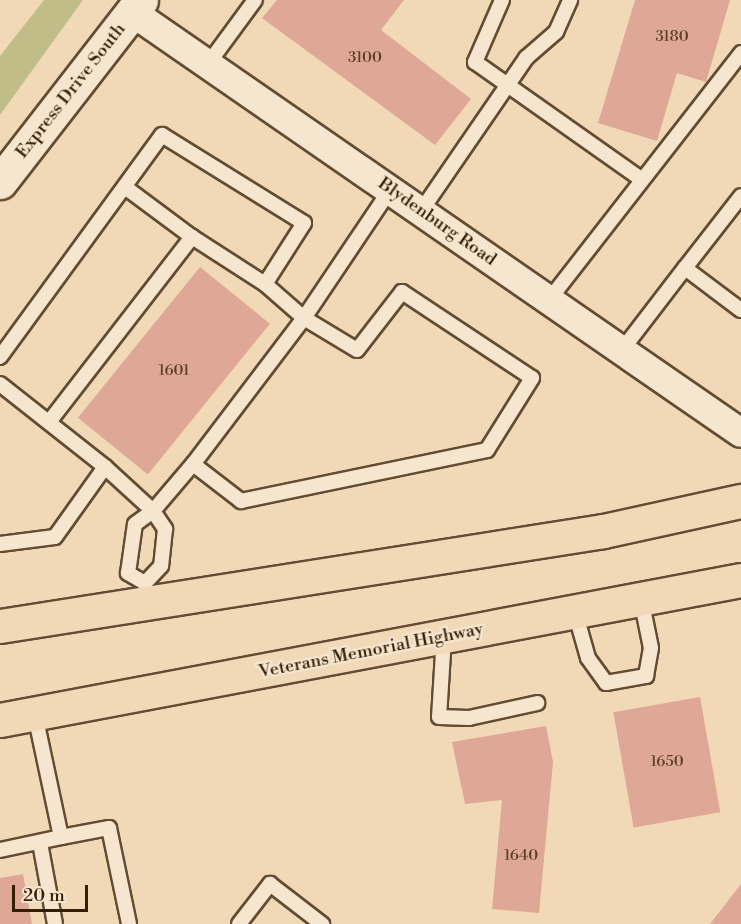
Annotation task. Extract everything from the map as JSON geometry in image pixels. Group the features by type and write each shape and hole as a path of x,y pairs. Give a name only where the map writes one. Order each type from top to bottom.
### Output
{"highway":[{"path":"0,626 146,593 603,531 741,501"},
{"name":"Veterans Memorial Highway","path":"0,720 741,580"}],"main road":[{"name":"Express Drive South","path":"0,182 137,6"}],"street":[{"name":"Blydenburg Road","path":"137,6 208,64 741,433"}],"lane":[{"path":"208,64 255,0"},
{"path":"502,0 475,62 506,88 642,180"},
{"path":"421,211 526,58 556,32 570,0"},
{"path":"549,300 741,53"},
{"path":"0,357 162,135 304,223 265,284"},
{"path":"124,187 192,237 265,284 304,318 357,350 402,292 532,378 487,450 241,501 193,464"},
{"path":"0,384 105,467 153,510 165,529 161,566 146,593 128,573 135,524 153,510 193,464 304,318 390,190"},
{"path":"622,350 741,196"},
{"path":"49,422 192,237"},
{"path":"685,268 741,310"},
{"path":"0,544 55,537 105,467"},
{"path":"575,612 588,658 606,683 646,676 651,648 641,599"},
{"path":"444,636 439,717 469,718 537,703"},
{"path":"35,715 62,837"},
{"path":"0,850 109,828 129,924"},
{"path":"40,843 56,924"},
{"path":"239,924 270,884 322,924"}],"shaded area":[{"path":"44,0 83,0 0,115 0,56"}],"building":[{"path":"277,0 404,0 381,30 471,99 435,145 262,18"},
{"path":"635,0 730,0 706,82 677,73 657,141 598,123"},
{"path":"200,267 270,324 148,474 78,418"},
{"path":"700,697 720,812 634,828 613,712"},
{"path":"546,726 553,762 539,913 492,909 502,800 465,804 452,742"},
{"path":"23,874 32,924 0,924 0,878"},
{"path":"741,884 741,924 710,924"}]}
